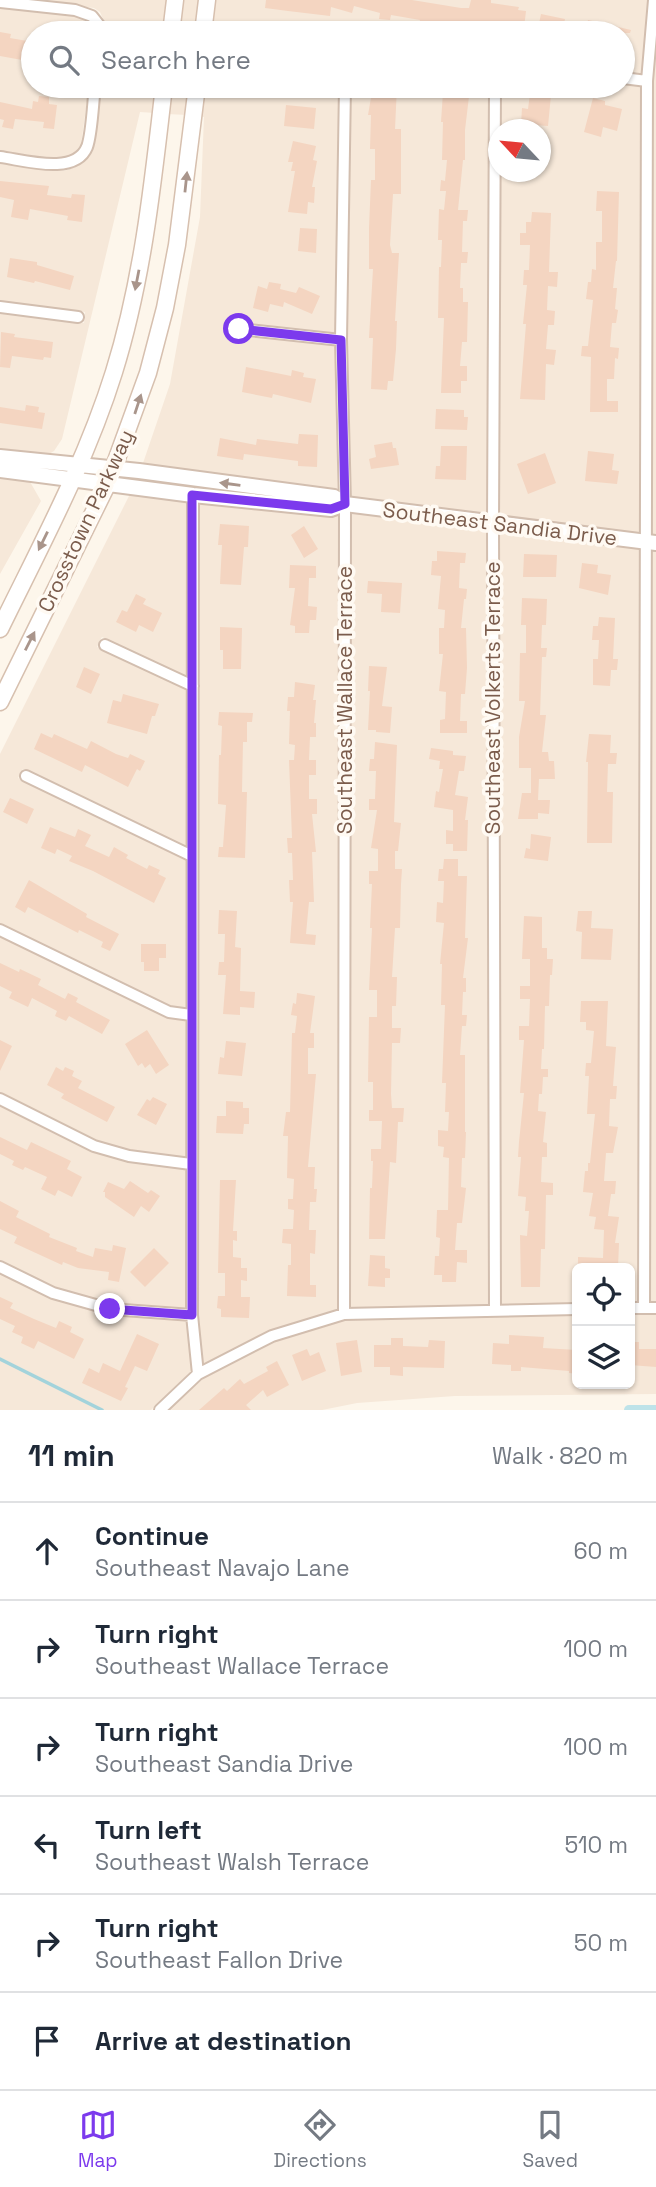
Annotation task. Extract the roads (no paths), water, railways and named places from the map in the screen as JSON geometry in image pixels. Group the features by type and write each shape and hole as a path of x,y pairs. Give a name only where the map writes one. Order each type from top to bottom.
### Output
{"main road":[{"path":"172,21 175,0"},
{"path":"204,21 207,0"},
{"name":"Crosstown Parkway","path":"0,629 76,472 114,370 137,281 148,218 163,98"},
{"name":"Crosstown Parkway","path":"0,702 112,476 148,373 165,308 182,212 196,98"}],"street":[{"path":"650,1308 651,542 647,81 654,0"},
{"path":"0,2 75,10 92,16 96,21"},
{"path":"635,80 647,81"},
{"path":"0,157 64,166 77,158 87,148 93,98"},
{"name":"Southeast Wallace Terrace","path":"344,1314 345,504 341,340 345,98"},
{"name":"Southeast Volkerts Terrace","path":"495,98 495,1311"},
{"path":"0,307 78,317"},
{"path":"239,329 341,340"},
{"name":"Southeast Sandia Drive","path":"0,457 76,472 334,497 345,504 651,542"},
{"name":"Southeast Sandia Drive","path":"0,470 76,472"},
{"name":"Southeast Sandia Drive","path":"112,476 192,495 331,509 345,504"},
{"path":"192,495 192,1315 198,1374"},
{"path":"104,645 193,686"},
{"path":"26,776 192,856"},
{"path":"0,930 169,1012 191,1015"},
{"path":"0,1099 94,1146 129,1156 191,1164"},
{"path":"0,1267 53,1293 110,1309 192,1315"},
{"path":"160,1410 198,1374 272,1336 344,1314 572,1309"}],"waterway":[{"path":"0,1359 102,1410"},
{"path":"629,1410 656,1410"}]}
